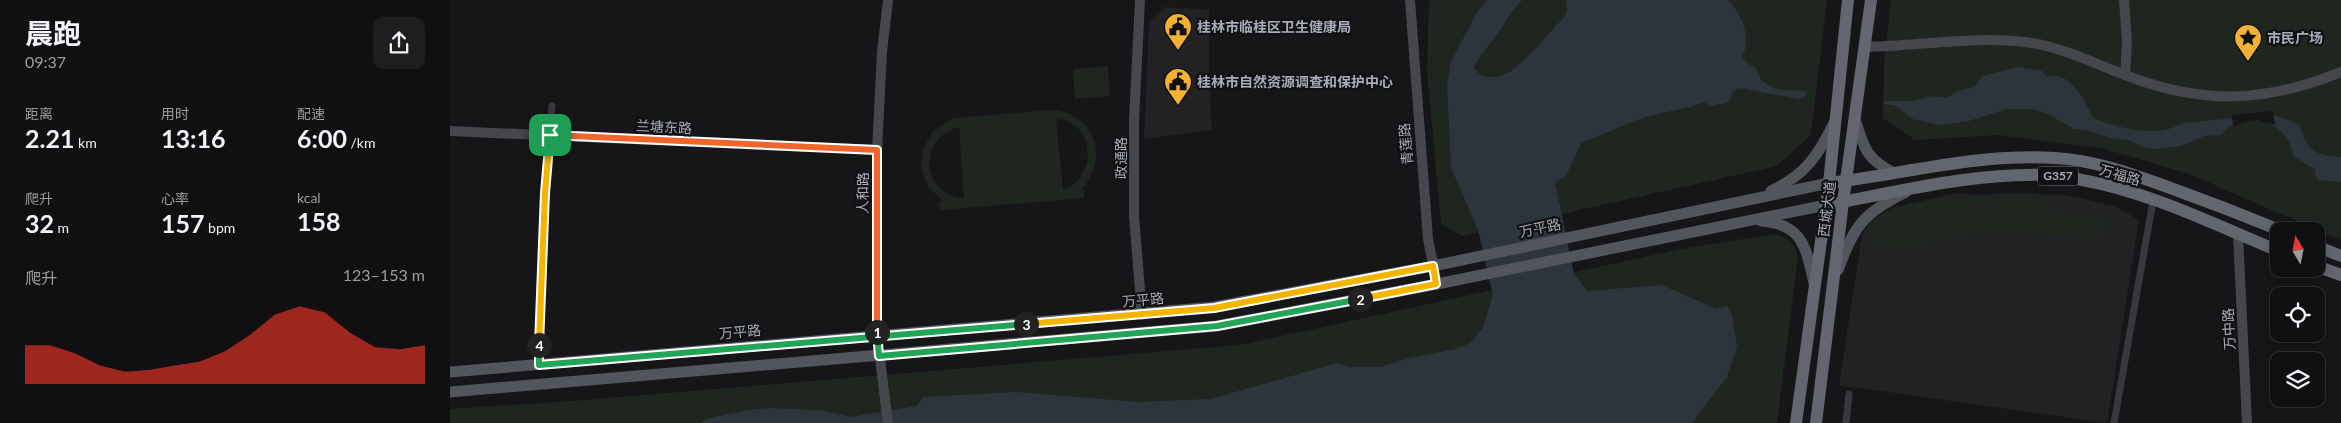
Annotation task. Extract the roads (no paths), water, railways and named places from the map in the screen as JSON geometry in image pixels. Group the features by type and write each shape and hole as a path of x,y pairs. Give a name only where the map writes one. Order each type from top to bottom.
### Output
{"highway":[{"name":"西城大道","path":"1796,423 1829,183 1848,0"},
{"name":"西城大道","path":"1816,423 1843,202 1871,0"},
{"name":"万福路","path":"1829,183 1987,160 2056,158 2114,167 2224,207 2270,226"},
{"name":"万福路","path":"1826,205 1954,180 2054,175 2111,185 2270,247"},
{"path":"2325,250 2341,256"},
{"path":"2325,270 2341,276"}],"main road":[{"path":"1755,199 1786,184 1803,172 1824,143 1836,119"},
{"path":"1855,119 1866,153 1878,165 1894,173"},
{"name":"万平路","path":"450,372 1214,308 1433,266 1829,183"},
{"path":"1834,281 1847,244 1862,220 1880,205 1916,188"},
{"path":"450,392 1217,326 1826,205"},
{"path":"1749,220 1774,222 1798,235 1804,245 1815,286"}],"street":[{"name":"人和路","path":"888,0 882,52 877,150 877,335 888,423"},
{"name":"政通路","path":"1140,0 1134,120 1134,206 1142,315"},
{"name":"青莲路","path":"1410,0 1428,239 1436,284"},
{"path":"2124,0 2127,42 2125,73"},
{"path":"1866,43 1986,41 2032,44 2177,88 2226,93 2280,89 2341,67"},
{"path":"2125,73 2153,86 2185,94 2231,97 2258,96 2294,89 2341,72"},
{"path":"539,365 545,193 552,106"},
{"name":"兰塘东路","path":"450,131 877,150"},
{"path":"2114,423 2153,201"},
{"name":"万中路","path":"2238,235 2248,423"},
{"path":"1846,423 1849,394"}],"place":[{"name":"桂林市临桂区卫生健康局","path":"1178,51"},
{"name":"市民广场","path":"2248,62"},
{"name":"桂林市自然资源调查和保护中心","path":"1178,106"}]}
